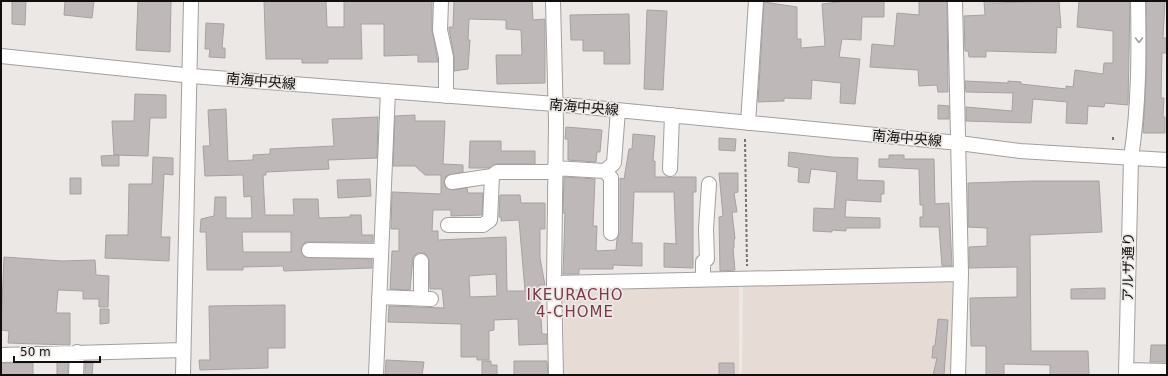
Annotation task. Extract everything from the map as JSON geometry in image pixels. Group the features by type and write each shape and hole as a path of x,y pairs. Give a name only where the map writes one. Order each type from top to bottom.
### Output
{"street":[{"path":"183,375 191,1"},
{"path":"441,1 440,30 446,57 446,96"},
{"path":"553,1 556,123 554,170 556,375"},
{"path":"748,123 756,1"},
{"path":"955,1 961,274 958,375"},
{"name":"アルザ通り","path":"1126,373 1131,158 1136,127 1136,92 1139,64 1138,1"},
{"name":"南海中央線","path":"1,56 190,75 388,92 555,104 959,143 1020,151 1167,160"},
{"path":"376,375 388,92"},
{"path":"452,182 492,176 497,172 554,170 605,171 614,163 618,110"},
{"path":"670,169 672,115"},
{"path":"605,171 611,178 611,234"},
{"path":"448,225 483,225 490,220 492,176"},
{"path":"702,280 703,262 707,259 706,229 709,184"},
{"path":"309,250 381,251"},
{"path":"380,297 426,299 421,261"},
{"path":"554,283 961,274"},
{"path":"1,355 183,350"},
{"path":"76,375 77,352"},
{"path":"1126,373 1167,371"}],"path":[{"path":"745,139 748,279"}],"shaded area":[{"path":"947,278 952,282 955,353 954,375 742,375 743,286"},
{"path":"739,286 739,375 564,375 563,296 569,289"}],"building":[{"path":"12,1 26,1 25,25 12,24"},
{"path":"65,1 94,1 92,18 64,15"},
{"path":"138,1 171,1 170,52 136,50"},
{"path":"264,1 326,1 327,27 344,27 344,1 432,1 432,30 438,62 418,62 418,55 384,56 384,24 361,24 362,59 328,59 328,63 302,63 302,59 266,59"},
{"path":"454,1 532,1 533,20 545,19 545,83 497,84 496,55 522,55 521,30 506,29 506,20 469,19 468,40 470,40 468,69 454,71 454,55 449,27 453,27"},
{"path":"846,1 884,1 884,17 862,17 861,40 842,39 839,57 860,59 855,104 840,103 841,83 812,80 811,99 784,98 784,101 758,102 764,2 797,7 797,39 801,39 801,48 825,46 822,4"},
{"path":"919,1 947,1 948,92 938,92 937,85 919,86 918,70 870,67 872,44 894,46 897,13 919,15"},
{"path":"984,1 993,1 993,3 1059,1 1061,28 1057,27 1056,53 986,51 986,57 969,57 968,51 965,51 964,16 985,15"},
{"path":"1079,1 1130,1 1128,105 1105,103 1104,107 1088,106 1087,124 1066,123 1067,102 1033,99 1031,123 966,121 966,107 1012,111 1013,93 966,92 965,81 1008,83 1008,81 1021,82 1021,84 1066,89 1066,86 1073,87 1075,70 1103,74 1104,63 1113,63 1113,31 1077,27"},
{"path":"1146,1 1165,1 1163,38 1167,38 1167,53 1162,53 1161,98 1164,98 1163,117 1165,117 1165,133 1143,133 1146,80"},
{"path":"647,10 667,11 663,90 644,89"},
{"path":"629,14 630,64 604,64 604,51 583,51 583,40 571,40 570,15"},
{"path":"206,23 224,24 222,48 225,48 225,58 209,57 210,49 205,49"},
{"path":"135,94 166,95 166,118 150,118 148,156 114,155 112,121 134,121"},
{"path":"938,105 949,106 949,119 938,119"},
{"path":"226,109 228,161 253,160 253,155 270,154 270,149 334,146 332,119 378,117 377,158 328,160 329,169 266,172 266,175 263,175 265,215 294,215 293,199 318,199 319,218 350,217 350,215 361,215 362,235 373,235 373,242 305,242 301,249 304,257 372,259 372,268 284,271 283,266 243,267 243,270 207,270 206,232 200,232 201,219 214,216 215,197 226,197 226,218 252,218 251,196 244,197 243,175 205,176 203,146 210,146 208,110","holes":["242,232 291,232 291,252 243,252"]},
{"path":"415,115 415,121 445,121 443,164 463,165 463,172 446,176 444,183 446,188 453,190 467,188 468,193 483,193 482,215 451,216 451,210 433,210 432,231 438,231 438,240 506,237 507,291 525,291 519,220 501,221 501,217 499,217 500,195 520,195 521,203 545,203 545,229 540,229 540,258 545,285 539,285 542,334 547,334 547,344 519,345 518,319 494,320 494,330 489,331 489,360 477,360 477,357 461,357 461,324 388,322 389,306 444,308 442,289 430,289 429,261 425,253 417,253 413,257 410,290 390,289 392,251 399,251 399,229 391,229 392,192 441,194 441,175 425,175 415,166 393,166 395,116","holes":["496,274 497,296 470,297 469,276"]},
{"path":"566,127 602,130 600,152 597,152 596,162 568,160 568,139 565,139"},
{"path":"633,134 655,136 653,161 655,161 655,177 696,177 696,192 693,192 693,268 664,267 664,243 676,244 674,192 634,192 632,243 642,243 642,266 613,265 613,269 579,269 579,274 563,274 565,213 563,213 564,177 595,179 593,226 597,226 596,251 616,250 617,239 620,233 620,178 624,179 629,149 632,149"},
{"path":"719,138 736,139 735,151 719,150"},
{"path":"470,141 501,141 501,151 535,151 535,164 497,164 489,168 469,168"},
{"path":"789,152 831,157 858,158 857,180 884,181 884,194 881,194 881,202 846,200 845,217 880,218 880,228 846,228 846,231 832,230 832,232 813,231 814,208 834,209 837,172 811,169 809,183 798,182 799,168 788,166"},
{"path":"119,155 119,166 102,166 101,156"},
{"path":"889,155 904,155 904,159 934,159 935,204 949,203 952,266 942,266 939,227 920,227 920,217 923,217 923,205 920,205 919,169 879,167 879,159 889,159"},
{"path":"153,157 173,158 173,175 164,174 161,237 170,237 169,261 105,258 106,235 128,235 129,184 152,184"},
{"path":"719,173 738,173 738,192 734,193 737,212 732,212 735,239 733,248 735,270 720,271 719,217 723,216"},
{"path":"70,178 81,178 81,194 70,194"},
{"path":"370,179 371,196 338,198 337,180"},
{"path":"1099,181 1102,232 1030,235 1031,351 1088,351 1089,375 1050,375 1050,365 1004,364 1004,375 986,375 986,346 971,346 970,298 1017,297 1017,267 969,268 969,247 987,246 987,228 968,227 968,183"},
{"path":"4,257 62,261 95,260 96,275 109,276 108,307 99,307 99,299 83,299 83,291 58,290 56,313 70,313 70,345 8,343 9,331 1,330"},
{"path":"1105,288 1105,299 1071,299 1071,289"},
{"path":"285,305 285,348 268,348 268,368 200,370 199,360 210,360 209,306"},
{"path":"100,309 109,309 109,323 100,324"},
{"path":"938,319 948,320 944,375 933,375 937,358 932,358 933,346 935,346"},
{"path":"1151,345 1167,345 1167,362 1150,362"},
{"path":"386,360 424,362 422,375 385,375"},
{"path":"482,361 491,361 491,365 497,365 497,375 482,375"},
{"path":"514,361 547,361 548,375 514,375"},
{"path":"57,362 68,362 68,375 57,375"},
{"path":"1,363 33,363 33,375 1,375"},
{"path":"85,363 93,363 92,375 85,375"},
{"path":"719,363 734,363 734,375 719,375"}],"district":[{"name":"IKEURACHO 4-CHOME","path":"575,304"}]}
